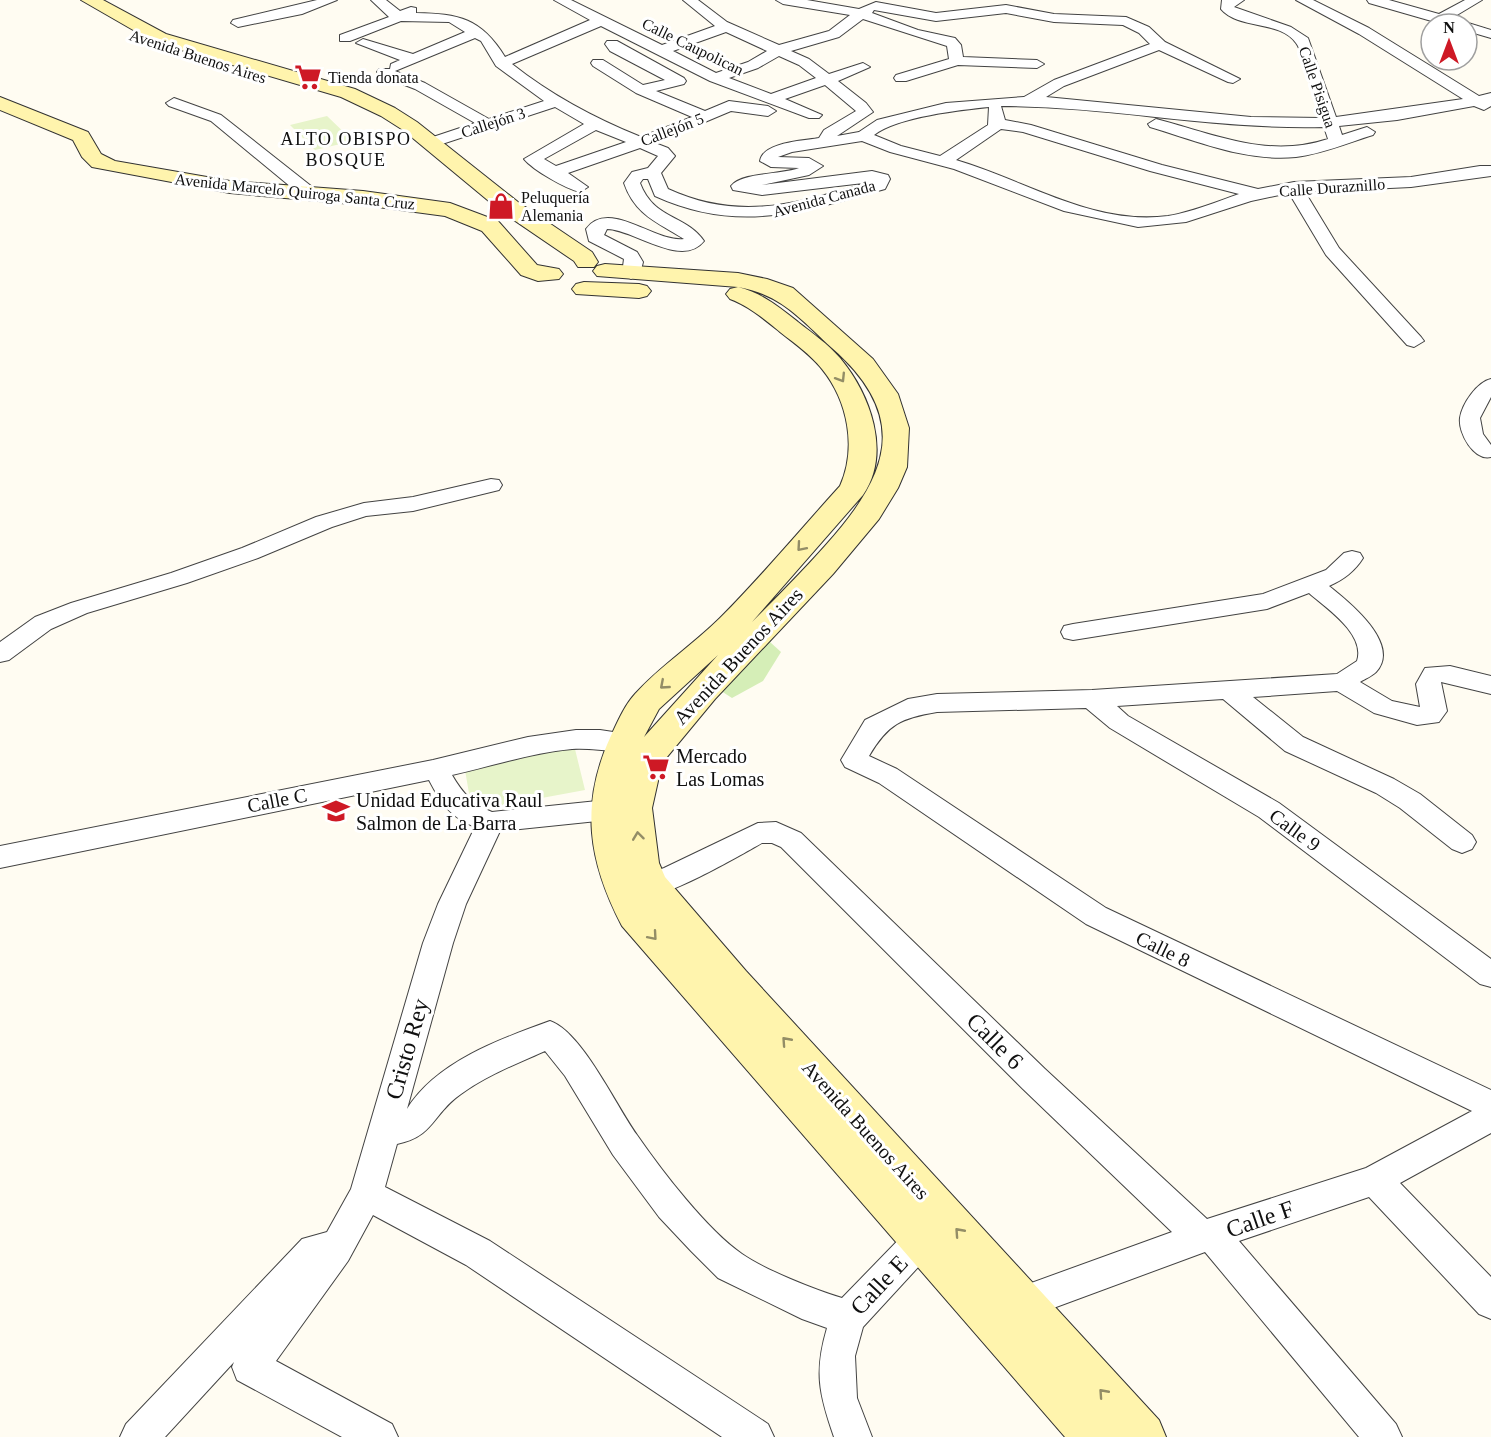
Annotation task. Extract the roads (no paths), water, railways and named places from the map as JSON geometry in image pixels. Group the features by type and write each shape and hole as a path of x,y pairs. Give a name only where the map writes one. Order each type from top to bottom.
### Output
{"main road":[{"name":"Avenida Buenos Aires","path":"75,0 127,33 333,100 370,117 391,130 550,255 586,272 724,292 755,300 815,347 835,368 851,393 862,433 860,476 853,489 750,605 721,635 644,703 624,742 614,863 637,890 732,982 974,1275 1097,1437"},
{"name":"Avenida Buenos Aires","path":"90,0 160,38 348,93 388,112 510,207 584,257 586,272"},
{"name":"Avenida Marcelo Quiroga Santa Cruz","path":"0,103 81,136 92,157 99,163 230,188 374,199 450,210 490,226 529,270 538,274 586,272"},
{"name":"Avenida Buenos Aires","path":"586,272 744,282 777,290 792,298 869,368 884,388 894,423 893,468 880,494 808,582 657,742 645,762 619,791"},
{"name":"Avenida Buenos Aires","path":"637,890 635,915 921,1240 1021,1303 1142,1437"}],"street":[{"path":"266,31 238,23 297,11 330,0"},
{"path":"378,0 392,21"},
{"name":"Calle Caupolican","path":"561,0 715,78 814,115"},
{"path":"690,0 727,27 804,62 865,112 830,134 828,141"},
{"path":"783,0 860,13 914,33 950,41 954,45 957,61"},
{"name":"Calle Pisigua","path":"1111,106 1139,119 1261,152 1297,152 1318,148 1337,140 1329,123 1328,110 1303,41 1292,32 1242,16 1228,9 1227,3 1237,0"},
{"path":"1303,0 1364,31 1485,99 1491,112"},
{"path":"1374,0 1419,13"},
{"path":"1454,12 1475,0"},
{"path":"715,78 753,65 779,50 834,34 860,13 881,3 936,17 1006,9 1054,18 1126,21 1144,30 1160,45 1233,79"},
{"path":"413,59 354,43 385,33 392,21 427,4"},
{"path":"392,21 452,18 486,38 501,63 534,89 595,124 641,141 667,156 652,174 643,173 633,180 634,192 643,206 669,226 691,234 695,241 675,245 612,223 597,226 594,229 595,237 631,256 634,262 586,272"},
{"path":"501,63 600,21"},
{"path":"662,50 727,27"},
{"path":"476,32 390,69 487,124"},
{"path":"626,33 593,59 641,90 705,117"},
{"path":"612,44 615,48 679,81 641,90"},
{"path":"1030,100 1059,83 1160,45"},
{"path":"901,78 957,61 1037,64"},
{"path":"773,98 863,68"},
{"path":"865,136 876,126 913,115 1030,100 1111,106 1251,122 1329,123 1376,120 1485,99"},
{"name":"Callejón 3","path":"430,143 556,102"},
{"path":"174,103 216,118 305,190 306,195"},
{"path":"993,103 997,124"},
{"name":"Callejón 5","path":"553,173 729,106 780,112 793,106"},
{"path":"1337,140 1405,123 1430,111"},
{"path":"580,187 532,159 595,124"},
{"path":"944,160 997,124 1025,128 1156,168 1259,194"},
{"name":"Avenida Canada","path":"652,174 661,192 677,201 744,215 800,207 882,183 882,179 872,176 771,190 740,188 745,182 783,178 814,168 814,164 771,162 766,158 789,148 865,136"},
{"name":"Calle Duraznillo","path":"865,136 944,160 1083,211 1140,223 1192,216 1259,194 1294,188 1412,182 1442,178 1458,171 1491,171"},
{"path":"1294,188 1332,251 1414,341"},
{"path":"1486,452 1474,440 1469,426 1477,399 1491,385"},
{"path":"0,654 44,623 79,608 179,578 250,553 324,522 364,510 414,504 491,485"},
{"path":"1073,632 1267,601 1334,575 1352,558"},
{"path":"1092,699 1342,682 1367,666 1371,652 1363,634 1312,584"},
{"path":"1342,682 1403,716 1430,716 1434,711 1428,684 1434,674 1450,674 1491,685"},
{"path":"1229,690 1294,744 1385,786 1410,801 1462,842"},
{"name":"Calle 8","path":"1092,699 937,703 908,708 874,726 854,760 888,776 1096,916 1491,1105"},
{"name":"Calle 9","path":"1092,699 1119,722 1269,810 1491,975"},
{"name":"Calle C","path":"0,857 436,770 569,739 602,738 624,742"},
{"path":"436,770 453,800 468,813 491,822 619,791"},
{"name":"Cristo Rey","path":"379,1437 250,1367 336,1250 366,1194 445,924 491,822"},
{"name":"Calle 6","path":"637,890 758,833 776,832 791,840 1034,1080 1207,1236 1383,1437"},
{"path":"384,1131 408,1129 417,1122 436,1094 456,1080 550,1034 576,1066 625,1145 671,1206 730,1266 814,1307 848,1317"},
{"name":"Calle F","path":"1021,1303 1207,1236 1376,1180 1491,1117"},
{"path":"1376,1180 1491,1302"},
{"path":"366,1194 478,1253 755,1437"},
{"name":"Calle E","path":"854,1437 838,1398 837,1356 848,1317 921,1240"},
{"path":"139,1437 314,1251 331,1247 336,1250"}],"place":[{"name":"Tienda donata","path":"308,77"},
{"name":"Peluquería Alemania","path":"501,206"},
{"name":"Mercado Las Lomas","path":"656,767"},
{"name":"Unidad Educativa Raul Salmon de La Barra","path":"336,811"}],"district":[{"name":"ALTO OBISPO BOSQUE","path":"346,149"}]}
